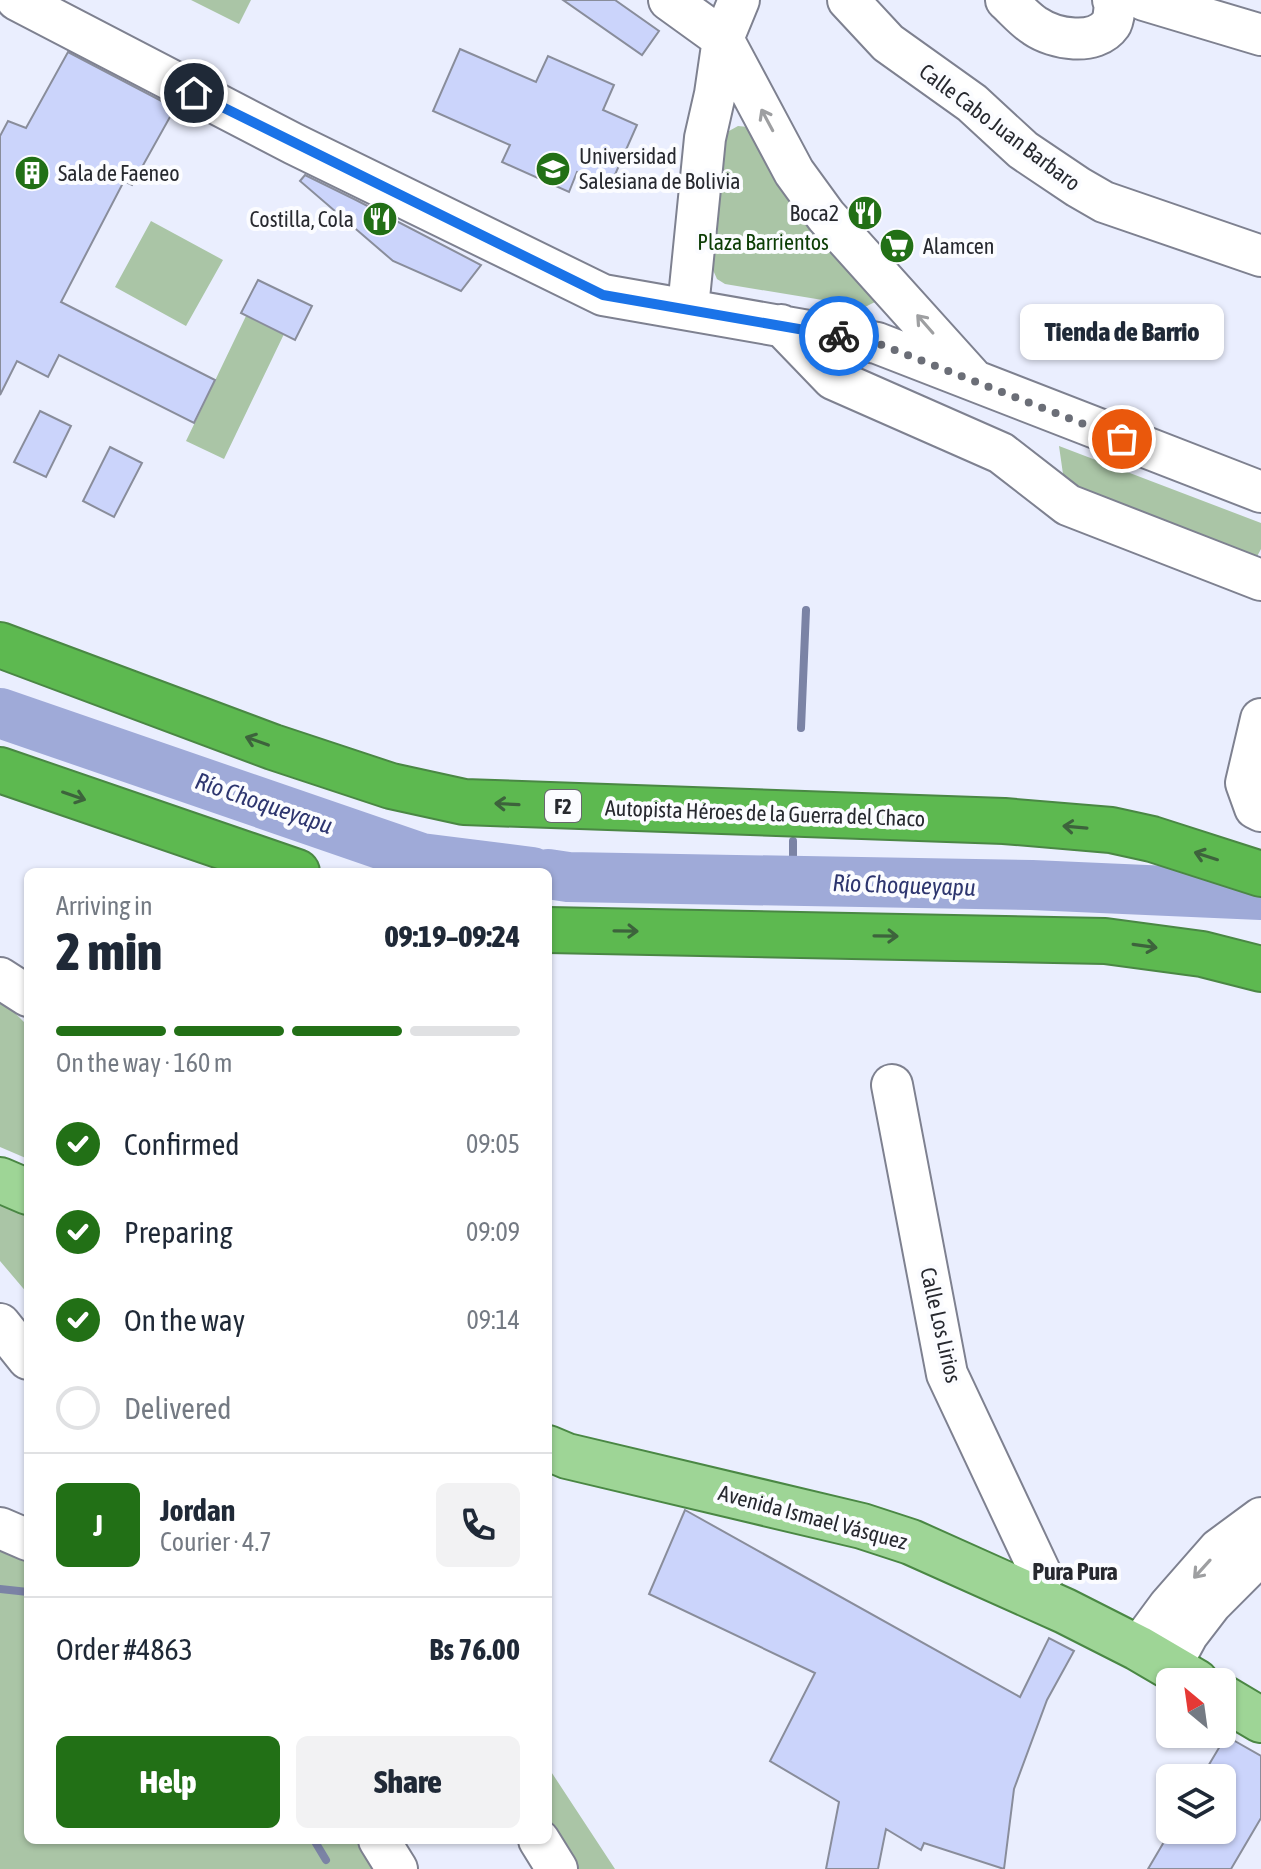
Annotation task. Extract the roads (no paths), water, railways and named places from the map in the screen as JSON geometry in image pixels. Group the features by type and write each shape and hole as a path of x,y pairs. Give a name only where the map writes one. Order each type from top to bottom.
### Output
{"highway":[{"name":"Autopista Héroes de la Guerra del Chaco","path":"0,645 273,747 391,786 464,802 1004,821 1111,830 1152,839 1261,874"},
{"path":"0,770 285,868"},
{"path":"552,930 1105,941 1202,954 1261,969"}],"main road":[{"path":"0,1180 24,1190"},
{"name":"Avenida Ismael Vásquez","path":"552,1450 567,1456 862,1526 911,1542 1031,1596 1168,1666"},
{"path":"1236,1705 1261,1720"}],"street":[{"path":"17,0 294,144 603,295 877,343 1261,492"},
{"path":"669,0 723,39 794,172 818,205 976,383"},
{"path":"688,308 705,138 723,39 739,0"},
{"name":"Calle Cabo Juan Barbaro","path":"848,0 888,43 972,103 1023,150 1078,187 1104,202 1261,256"},
{"path":"1006,0 1035,26 1056,36 1076,39 1096,35 1111,24 1115,5 1113,0"},
{"path":"1144,0 1261,35"},
{"path":"781,325 833,379 1001,453 1068,505 1261,580"},
{"path":"1261,719 1246,783 1255,808 1261,811"},
{"path":"0,978 24,993"},
{"name":"Calle Los Lirios","path":"892,1085 947,1374 1042,1576 1031,1596"},
{"path":"0,1324 24,1354"},
{"path":"1168,1666 1169,1606 1219,1549 1261,1518"},
{"path":"0,1528 24,1538"},
{"path":"1168,1666 1211,1604 1261,1554"},
{"path":"381,1844 397,1869"},
{"path":"541,1844 557,1869"}],"waterway":[{"path":"801,728 806,610"},
{"name":"Río Choqueyapu","path":"0,713 421,858 500,868"},
{"path":"793,841 793,881"},
{"name":"Río Choqueyapu","path":"552,875 1032,885 1261,895"},
{"path":"0,1589 24,1592"},
{"path":"316,1844 326,1860"}],"place":[{"name":"Universidad Salesiana de Bolivia","path":"553,169"},
{"name":"Sala de Faeneo","path":"32,173"},
{"name":"Boca2","path":"865,213"},
{"name":"Costilla, Cola","path":"380,219"},
{"name":"Alamcen","path":"897,246"},
{"name":"Tienda de Barrio","path":"1122,439"}],"district":[{"name":"Pura Pura","path":"1075,1571"}],"park label":[{"name":"Plaza Barrientos","path":"763,242"}]}
